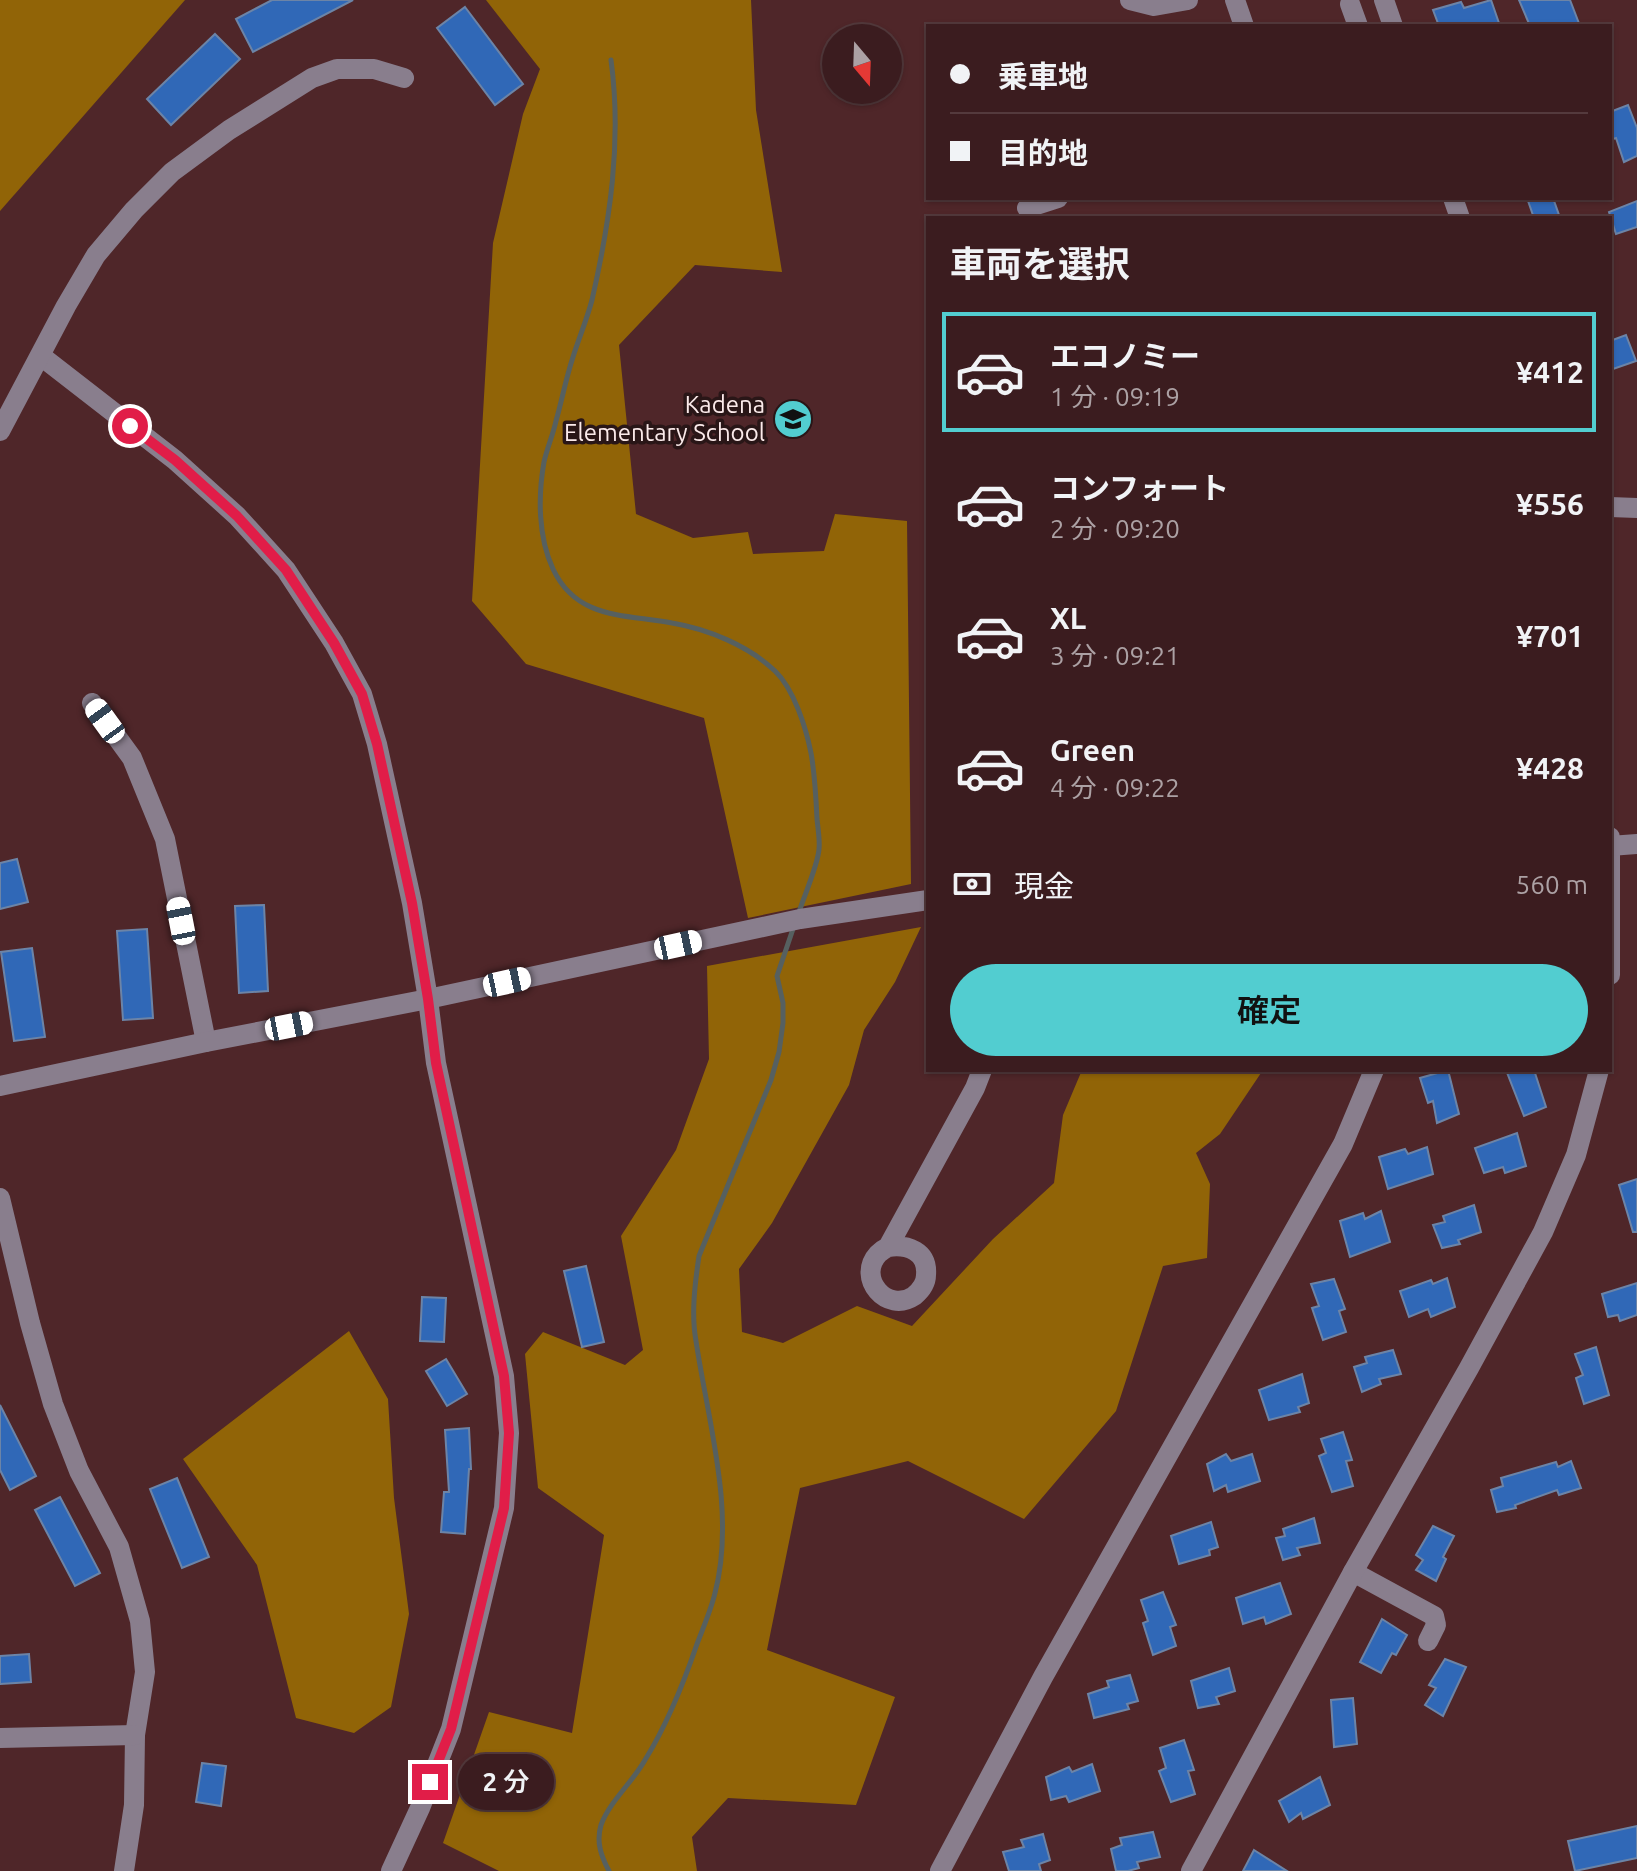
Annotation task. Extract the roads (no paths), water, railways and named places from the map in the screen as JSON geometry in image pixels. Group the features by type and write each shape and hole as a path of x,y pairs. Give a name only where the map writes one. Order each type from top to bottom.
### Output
{"lane":[{"path":"1130,0 1154,6 1188,0"},
{"path":"1235,0 1243,24"},
{"path":"1384,0 1392,24"},
{"path":"1350,4 1357,24"},
{"path":"0,431 96,255 172,172 229,130 312,78 337,69 374,69 404,78"},
{"path":"1027,208 1052,200"},
{"path":"41,356 175,460 237,516 286,570 334,643 362,694 377,744 412,903 436,1063 504,1376 509,1433 504,1508 451,1729 391,1871"},
{"path":"1612,507 1637,508"},
{"path":"92,703 132,758 165,839 206,1042"},
{"path":"1612,846 1637,844"},
{"path":"0,1086 800,919 926,900"},
{"path":"888,1247 981,1072"},
{"path":"940,1871 1043,1677 1343,1144 1373,1072"},
{"path":"1191,1871 1543,1232 1576,1155 1598,1072"},
{"path":"0,1198 53,1404 79,1471 119,1547 140,1621 145,1672 135,1735 134,1805 124,1871"},
{"path":"1353,1572 1434,1616 1436,1625 1428,1641"},
{"path":"0,1738 135,1735"}],"waterway":[{"path":"611,60 615,151 609,211 592,300 544,462 540,502 544,544 563,586 589,606 604,612 672,623 714,634 753,654 782,679 798,709 809,743 819,838 816,863 799,912"},
{"path":"609,1871 600,1849 601,1825 645,1760 668,1718 715,1593 723,1531 718,1467 695,1331 696,1277 699,1256 771,1080 779,1052 783,1003 777,976 794,926"}],"place":[{"name":"Kadena Elementary School","path":"793,419"}]}
